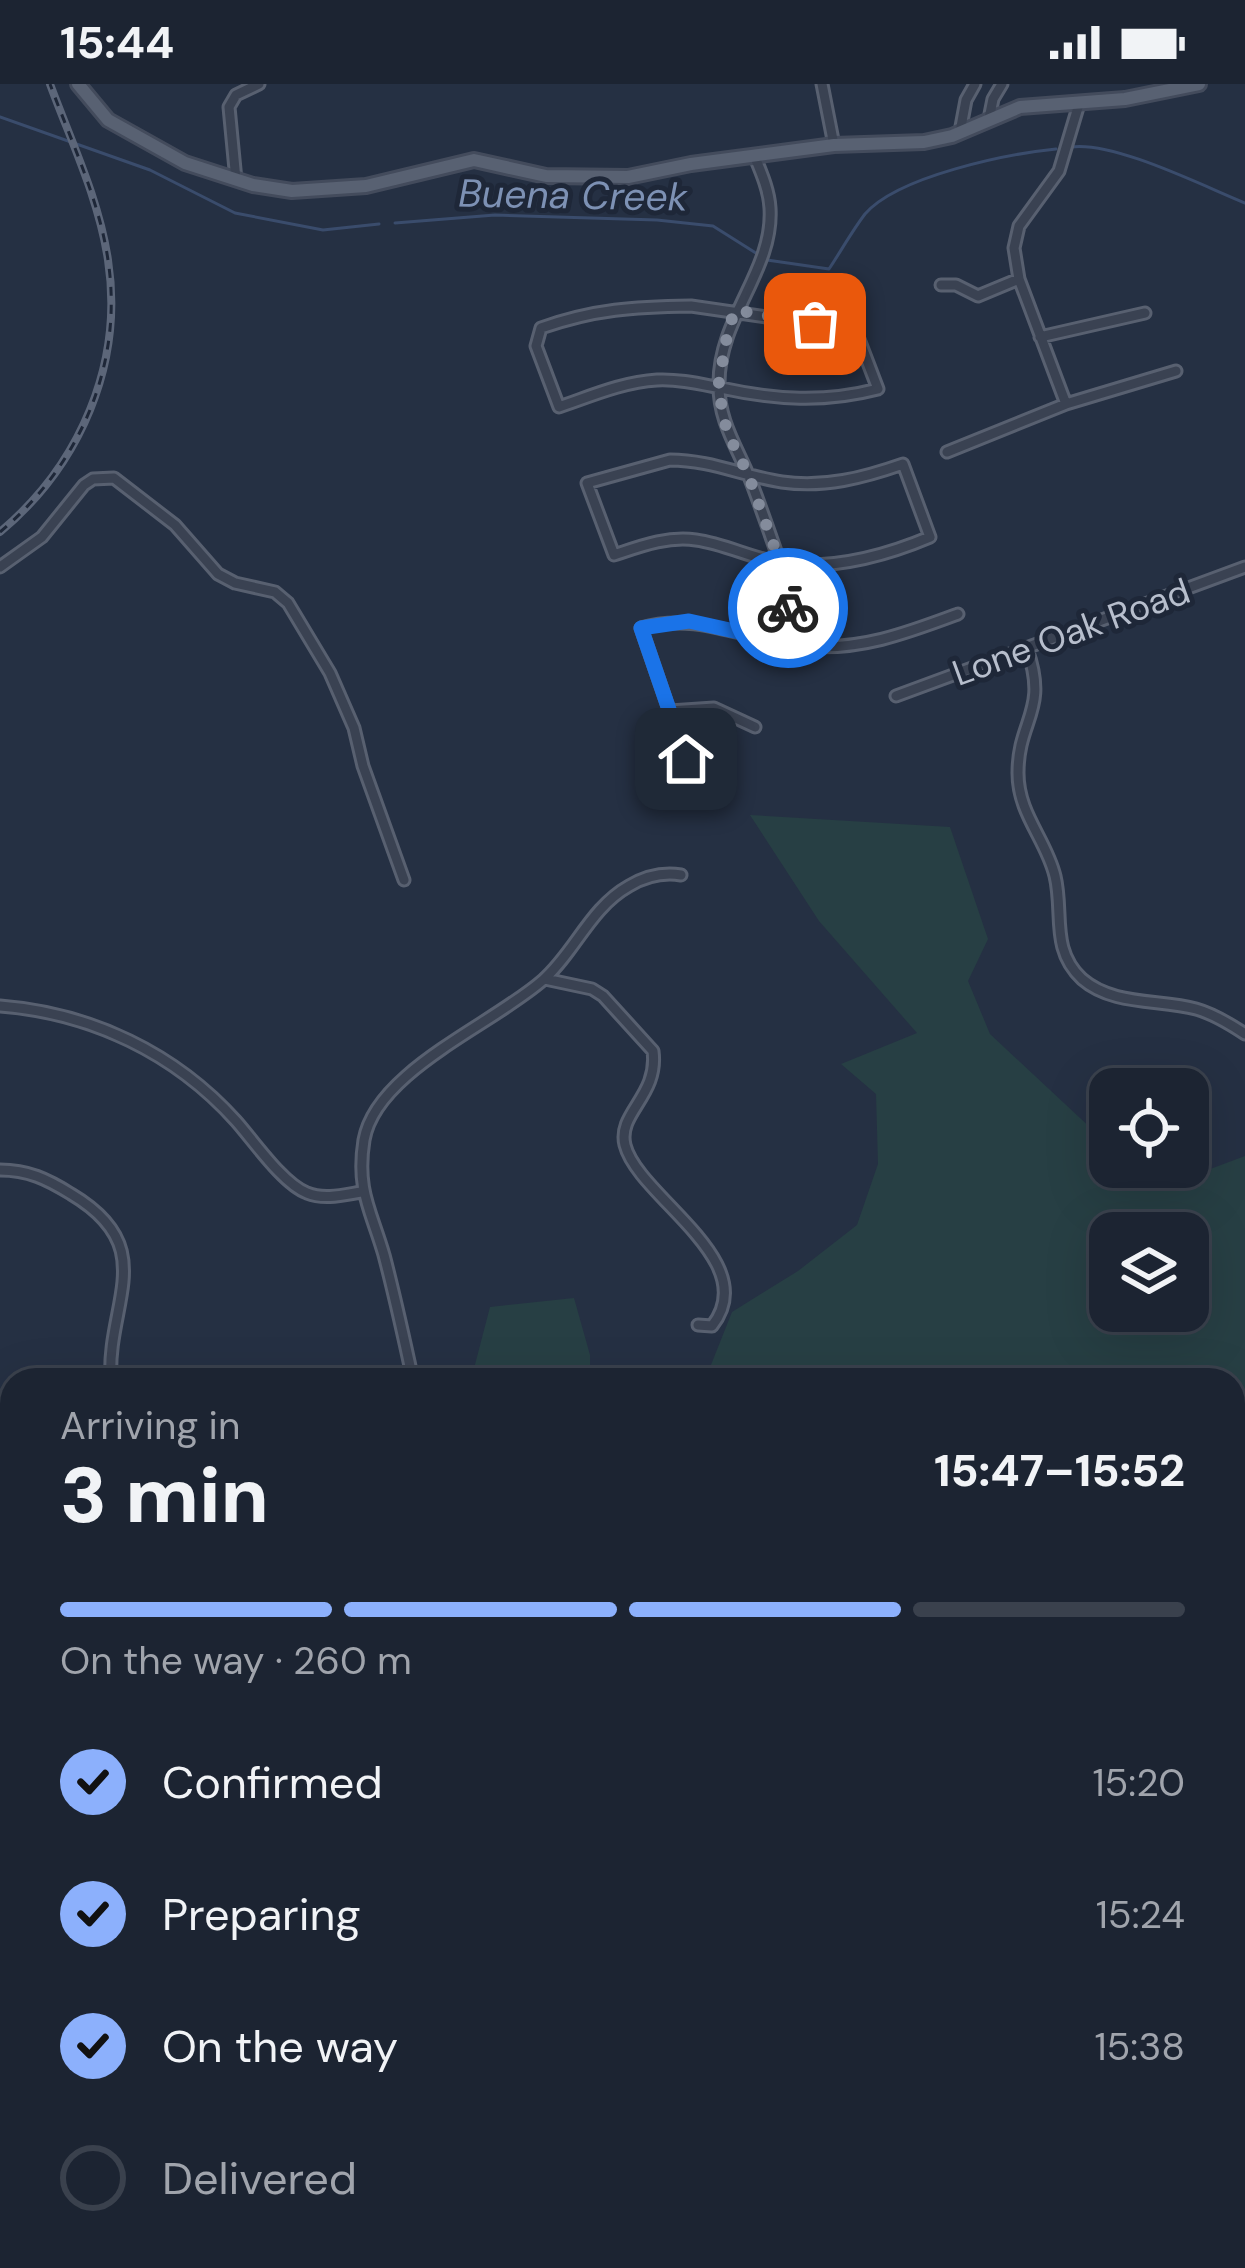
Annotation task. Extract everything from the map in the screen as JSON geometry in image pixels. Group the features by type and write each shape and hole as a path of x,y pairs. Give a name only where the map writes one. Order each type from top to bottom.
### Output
{"main road":[{"path":"78,84 116,127 185,163 292,191 393,181 474,160 546,176 608,179 834,145 924,142 1020,107 1147,96 1198,84"}],"street":[{"path":"236,180 229,106 236,95 259,84"},
{"path":"822,84 834,145"},
{"path":"960,132 966,100 975,84"},
{"path":"988,119 1002,84"},
{"path":"1066,404 1019,279 1014,248 1018,226 1059,171 1079,104"},
{"path":"754,155 771,213 762,256 728,330 718,388 727,432 748,474 780,563 787,605 802,646"},
{"path":"940,285 956,285 978,296 1019,279"},
{"path":"619,307 735,310 815,324 852,321 878,389 824,401 659,380 626,384 559,407 536,340 541,328 619,307"},
{"path":"1040,337 1145,313"},
{"path":"946,452 1066,404 1176,371"},
{"path":"670,460 714,464 748,474 830,484 903,464 931,537 891,554 817,566 780,563 695,540 650,542 614,555 587,483 670,460"},
{"path":"0,567 41,537 84,484 93,478 114,478 175,525 218,574 275,592 288,603 330,673 354,728 404,880"},
{"name":"Lone Oak Road","path":"896,696 1245,567"},
{"path":"686,759 641,628 689,621 802,646 846,647 892,638 958,614"},
{"path":"1028,649 1037,693 1021,745 1020,789 1034,834 1054,873 1058,932 1068,960 1102,992 1199,1010 1245,1034"},
{"path":"670,710 715,708 754,727"},
{"path":"410,1368 380,1242 361,1192 364,1139 373,1111 394,1084 545,979 589,921 627,886 665,872 681,875"},
{"path":"545,979 604,996 652,1051 654,1073 624,1127 626,1148 636,1168 714,1260 721,1282 720,1313 712,1326 698,1325"},
{"path":"0,1006 38,1009 83,1021 138,1044 190,1076 295,1187 327,1198 361,1192"},
{"path":"0,1170 40,1175 103,1218 117,1239 125,1277 111,1368"}],"green space":[{"path":"750,815 950,827 988,939 968,981 990,1034 1089,1126 1089,1188 1209,1188 1209,1170 1245,1156 1245,1368 710,1368 732,1312 798,1271 857,1225 878,1164 876,1094 841,1064 917,1033 819,921"},
{"path":"574,1298 590,1368 474,1368 490,1307"}],"waterway":[{"name":"Buena Creek","path":"0,117 150,170 235,213 323,230 379,224"},
{"name":"Buena Creek","path":"1071,147 1134,158 1245,203"},
{"name":"Buena Creek","path":"767,260 829,269 865,214 902,189 983,162 1056,149"},
{"name":"Buena Creek","path":"395,223 495,215 657,220 713,226 759,255"}],"railway":[{"path":"0,532 53,476 74,444 102,374 109,337 111,299 104,237 50,84"}],"way so far":[{"path":"788,608 780,563 748,474 727,432 719,376 735,310 815,324"}],"route":[{"path":"686,759 641,628 689,621 802,646 788,608"}]}
